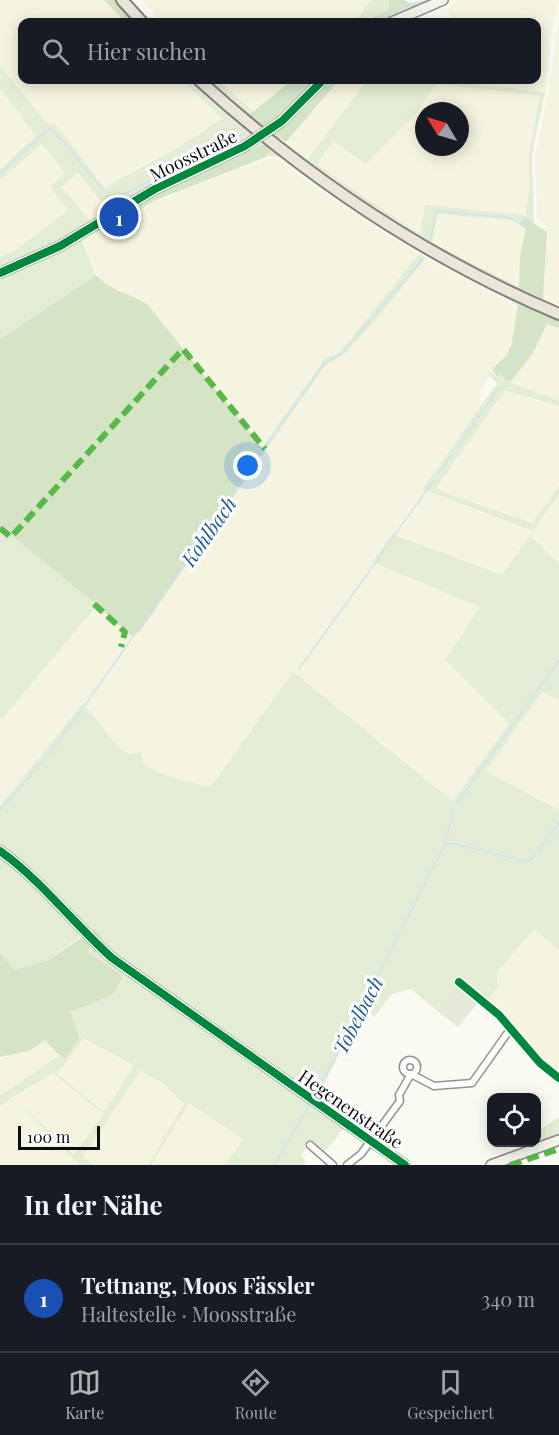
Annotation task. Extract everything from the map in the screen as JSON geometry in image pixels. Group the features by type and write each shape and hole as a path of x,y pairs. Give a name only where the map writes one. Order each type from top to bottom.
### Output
{"main road":[{"path":"122,0 138,18"},
{"path":"205,84 286,154 389,225 471,272 559,314"}],"street":[{"path":"401,18 443,0"},
{"name":"Moosstraße","path":"0,273 60,246 155,189 245,146 282,121 319,84"},
{"name":"Hegenenstraße","path":"0,851 27,873 81,930 112,958 168,1000 405,1165"},
{"path":"459,982 487,1004 540,1063 559,1078"},
{"name":"Hegenenstraße","path":"370,1140 400,1101 399,1095 411,1074 434,1086 457,1086 472,1083 510,1028"},
{"path":"347,1165 370,1140"},
{"path":"491,1165 559,1140"},
{"path":"310,1145 333,1165"}],"green space":[{"path":"0,0 104,0 121,18 18,18 18,84 186,84 223,118 197,137 151,160 105,188 56,125 48,124 0,66"},
{"path":"104,0 117,0 134,18 121,18"},
{"path":"141,0 371,0 358,18 158,18"},
{"path":"371,0 389,0 389,7 384,13 368,18 358,18"},
{"path":"389,0 404,0 411,3 436,0 395,18 371,18 385,12 389,7"},
{"path":"456,0 559,0 552,30 545,92 474,84 541,84 541,18 451,18 447,9"},
{"path":"559,14 559,305 543,299 548,228 537,217 535,159 552,73"},
{"path":"0,66 48,124 56,125 105,188 179,146 222,118 188,84 197,84 256,134 239,146 110,212 78,173 62,187 92,223 0,271 0,257 17,249 68,210 50,187 65,173 42,144 0,180 0,169 36,136 0,89"},
{"path":"211,84 222,84 254,112 248,116"},
{"path":"222,84 287,84 254,112"},
{"path":"287,84 314,84 294,105 263,129 248,116"},
{"path":"326,84 336,84 286,142 273,135 303,109"},
{"path":"336,84 364,84 308,160 286,142"},
{"path":"364,84 436,84 475,84 545,92 532,154 534,225 520,225 512,220 437,214 433,243 527,291 527,295 427,242 332,181 271,137 273,135 308,159","holes":["436,84 540,96 529,154 529,194 525,215 425,205 420,234 317,165 333,141 366,164 415,115 415,102 424,102"]},
{"path":"436,84 540,96 529,154 529,194 525,215 425,205 420,234 317,165 333,140 366,164 415,115 415,156 469,156 469,102 424,102"},
{"path":"0,90 36,136 0,169"},
{"path":"265,141 292,163 526,304 526,307 518,304 516,307 511,300 393,234 336,198 281,158 266,157 271,150 263,143"},
{"path":"263,143 271,150 266,157 156,200 124,219 119,218 162,191"},
{"path":"42,144 65,173 50,187 68,210 17,249 0,257 0,180"},
{"path":"274,157 345,207 419,254 338,354 326,357 262,447 148,305 112,289 100,280 81,239 116,218 121,221 156,201"},
{"path":"79,173 110,212 92,223 62,187"},
{"path":"437,214 512,220 526,229 520,256 519,288 433,243"},
{"path":"526,218 547,232 543,299 519,288 520,256 526,229 520,225"},
{"path":"81,239 96,275 0,339 0,279"},
{"path":"419,254 426,258 370,327 342,356 325,366 265,451 262,447 326,357 338,354"},
{"path":"426,258 507,301 516,309 517,315 512,343 506,356 494,366 479,396 483,403 424,489 533,531 559,494 559,564 530,536 502,575 392,534 372,562 481,607 445,660 509,723 453,801 374,736 211,787 184,782 149,767 117,747 83,703 0,806 0,718 2,719 97,605 131,636 140,630 325,366 342,356 370,327"},
{"path":"96,275 108,285 148,305 265,451 140,631 131,636 97,605 0,526 0,339"},
{"path":"518,304 559,318 559,328 547,324 533,353 512,380 506,381 500,374 497,377 492,369 506,356 512,343"},
{"path":"548,324 559,328 559,400 509,383 533,353"},
{"path":"491,372 497,377 500,374 506,381 512,380 510,383 559,400 559,406 505,390 437,487 443,492 532,523 559,486 559,494 533,531 423,489 497,383 489,375"},
{"path":"505,389 559,406 559,486 532,523 437,488"},
{"path":"0,526 97,605 2,719 0,718"},
{"path":"392,534 502,575 530,535 559,564 559,700 542,692 486,771 559,810 559,950 534,929 497,972 497,989 485,1002 459,981 436,1010 411,989 392,994 374,1017 362,1007 316,1100 133,972 86,932 0,849 0,806 83,703 118,747 129,754 141,752 143,763 159,772 211,787 293,672 453,801 509,723 445,660 480,607 372,562"},
{"path":"542,692 559,700 559,810 486,771"},
{"path":"0,855 19,869 82,935 49,960 15,970 0,953"},
{"path":"95,928 102,937 94,940 88,952 123,976 113,995 70,1012 79,1038 66,1058 57,1053 45,1040 29,1051 0,1057 0,953 15,970 49,960"},
{"path":"534,929 559,950 559,1078 485,1002 497,989 497,972"},
{"path":"91,944 346,1126 323,1154 312,1143 301,1154 306,1162 303,1165 225,1165 243,1139 189,1103 151,1165 148,1165 184,1104 162,1082 140,1071 83,1157 94,1165 79,1165 13,1097 0,1106 0,1096 60,1055 66,1058 79,1038 70,1012 113,995 122,976 88,952","holes":["84,1038 134,1066 104,1112 57,1074","53,1073 103,1114 74,1155 13,1097"]},
{"path":"459,981 481,999 458,1027 436,1010"},
{"path":"84,1037 135,1067 104,1112 57,1074"},
{"path":"45,1040 60,1055 0,1096 0,1057 29,1051"},
{"path":"140,1071 162,1082 184,1104 148,1165 94,1165 83,1157"},
{"path":"53,1073 103,1114 74,1155 29,1113 79,1165 0,1165 0,1106 27,1086"},
{"path":"189,1103 243,1139 225,1165 151,1165"},
{"path":"559,1117 559,1134 541,1141 541,1129"}],"waterway":[{"path":"380,18 410,4 429,0"},
{"path":"262,120 276,109 287,94 299,92 307,84"},
{"path":"49,128 103,190"},
{"path":"0,174 44,133"},
{"path":"109,198 112,200 243,134"},
{"name":"Kohlbach","path":"430,240 437,211 510,218 526,227"},
{"name":"Kohlbach","path":"0,810 50,753 88,701 324,364 343,352 423,259"},
{"path":"506,377 543,321"},
{"path":"478,418 500,387"},
{"path":"456,449 474,423"},
{"path":"438,474 452,455"},
{"path":"388,544 434,480"},
{"path":"299,669 386,548"},
{"path":"458,802 559,660"},
{"path":"445,843 454,809"},
{"name":"Tobelbach","path":"539,849 559,823"},
{"name":"Tobelbach","path":"402,929 445,845 452,843 524,861 530,861 535,854"},
{"name":"Tobelbach","path":"315,1097 400,933"},
{"name":"Tobelbach","path":"274,1165 310,1104"}],"marked path":[{"path":"0,528 11,537 183,349 265,449"},
{"path":"94,604 125,632 121,647"},
{"path":"510,1165 559,1149"}],"cycle path":[{"path":"0,273 60,246 155,189 245,146 282,121 319,84"},
{"path":"0,851 43,888 112,958 405,1165"},
{"path":"459,982 499,1015 540,1063 559,1078"}],"place":[{"name":"Tettnang, Moos Fässler","path":"119,217"}]}
